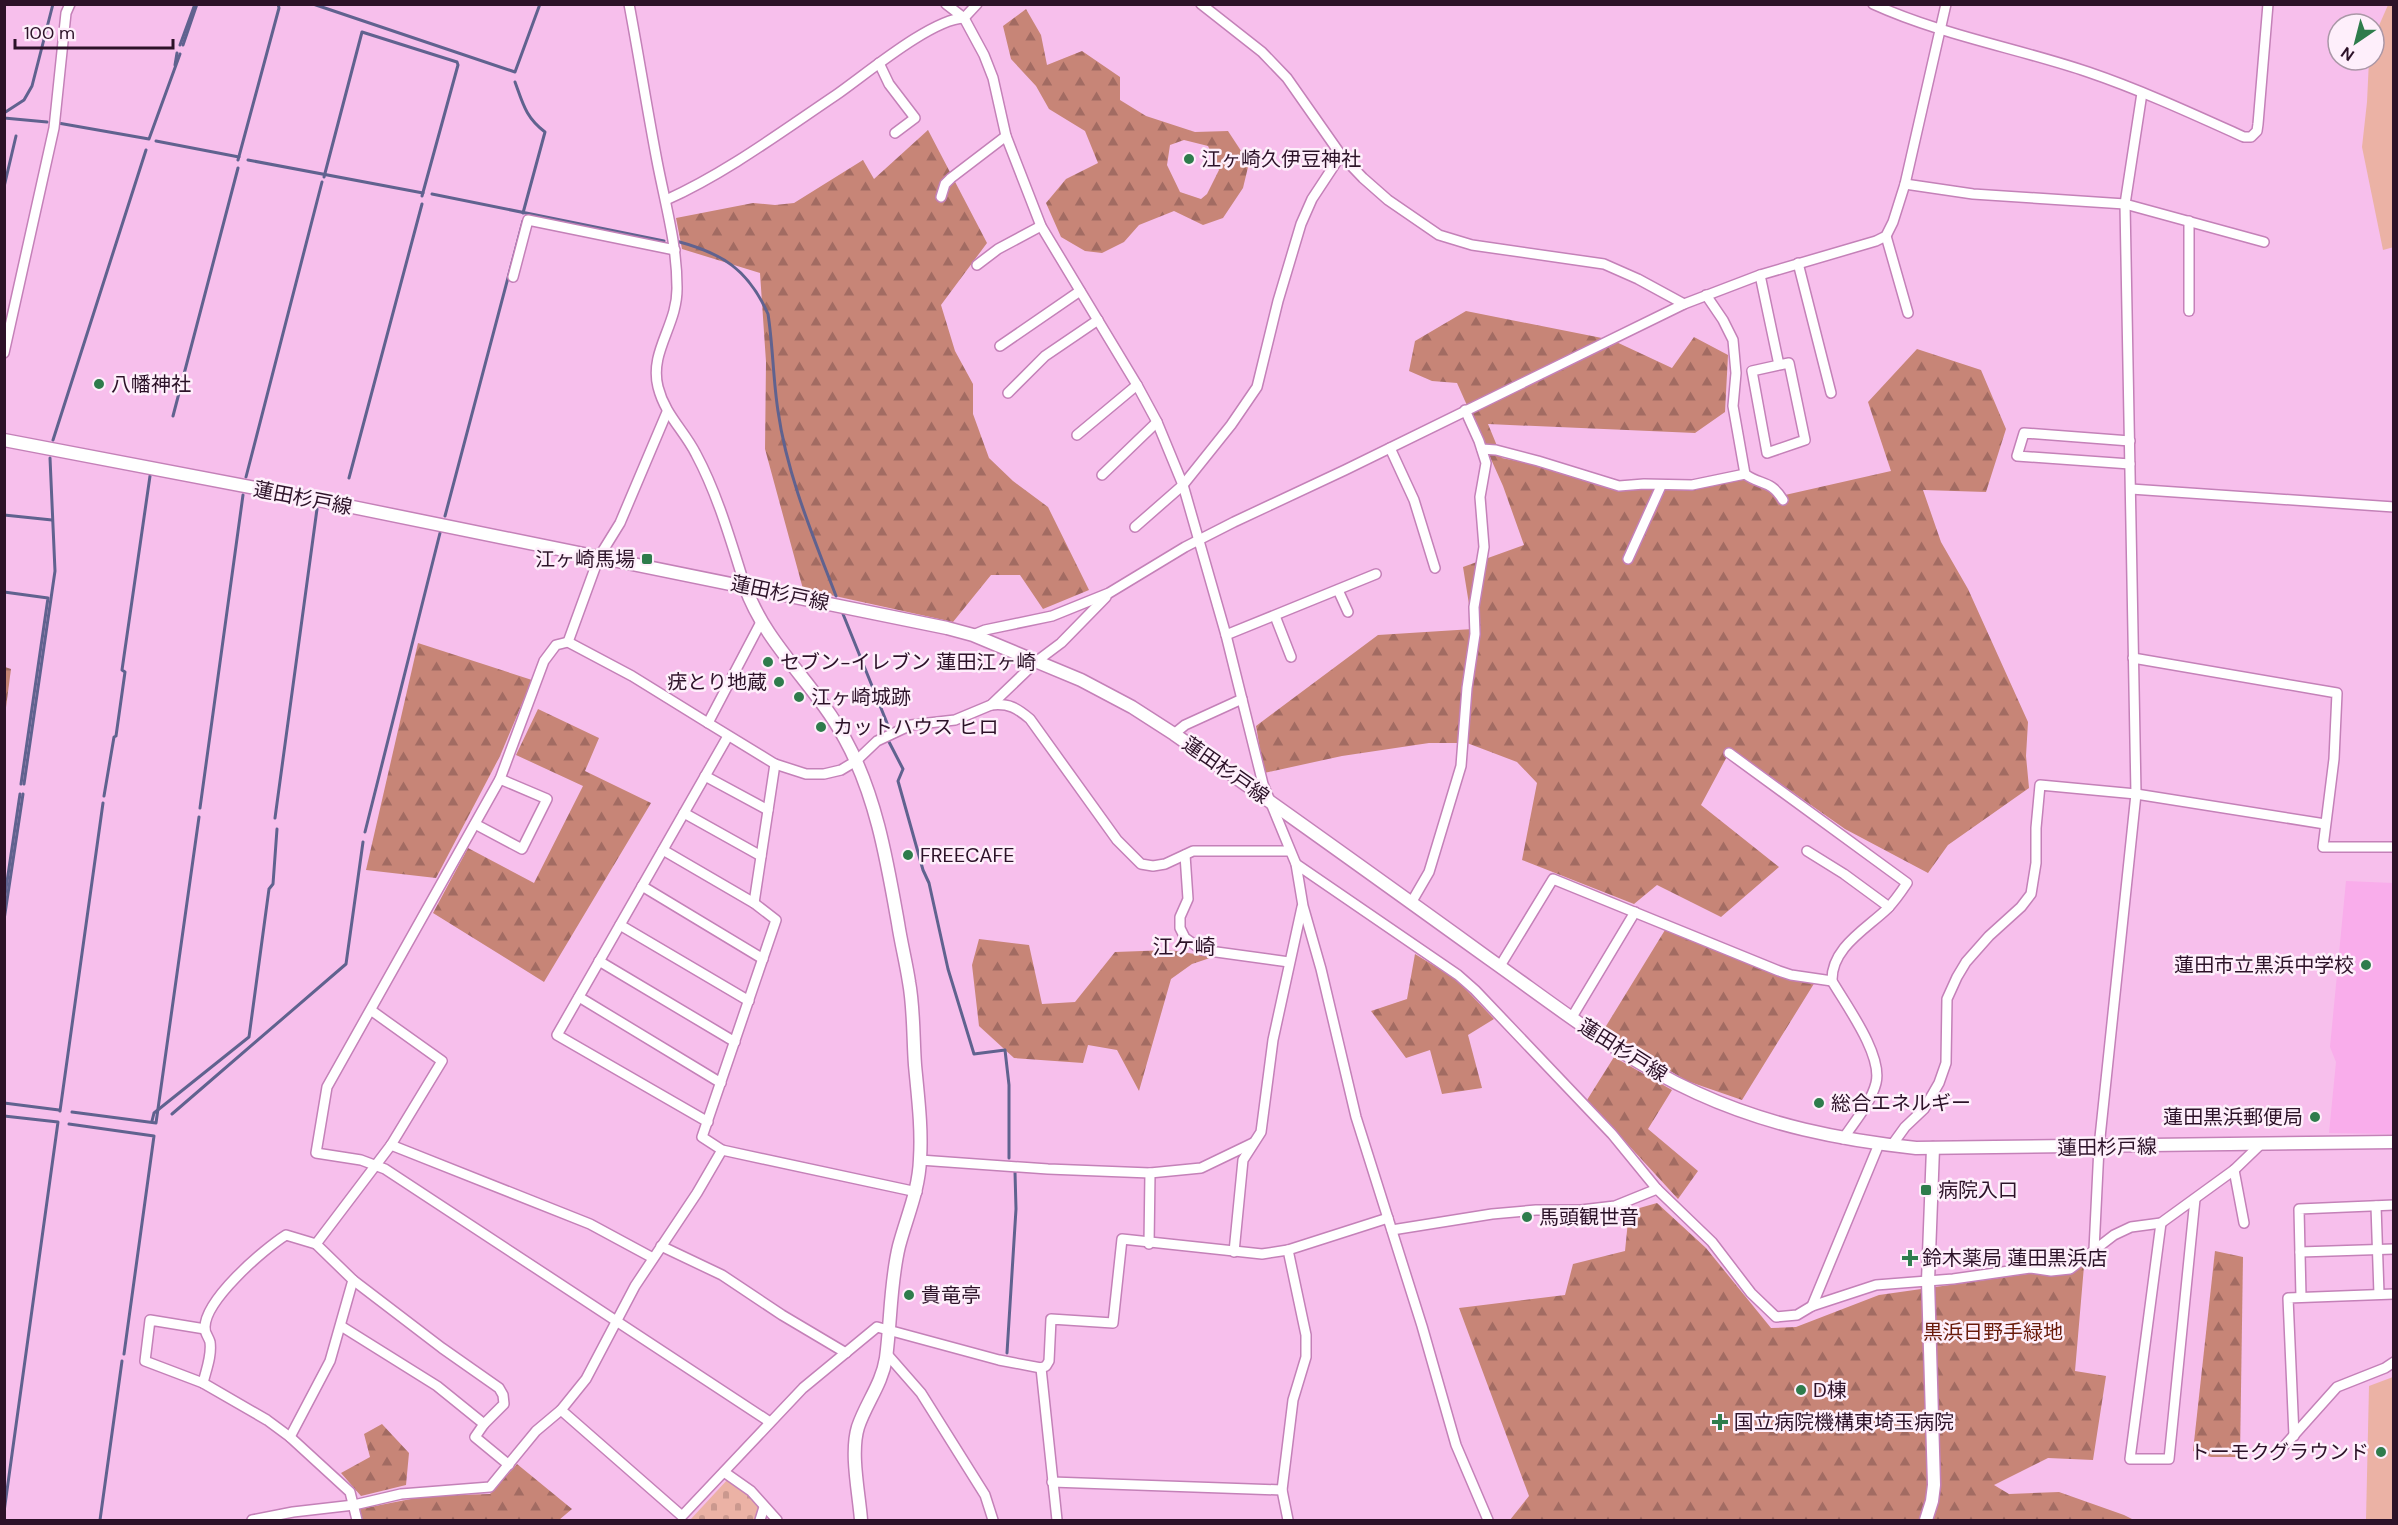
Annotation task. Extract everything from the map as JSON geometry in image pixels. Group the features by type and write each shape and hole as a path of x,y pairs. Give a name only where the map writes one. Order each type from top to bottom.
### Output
{"main road":[{"name":"蓮田杉戸線","path":"4,440 745,586 973,635 1111,695 1174,734 1572,1017 1648,1068 1697,1094 1753,1116 1843,1139 1933,1148 2394,1142"},
{"path":"745,586 761,622 826,709 856,761 889,866 910,984 920,1109 920,1160 917,1192 899,1246 890,1297 886,1353 879,1383 857,1431 856,1464 861,1521"},
{"path":"1926,1521 1934,1485 1928,1281 1933,1148"}],"street":[{"path":"4,353 54,128 66,13 70,4"},
{"path":"629,4 675,250 676,304 655,369 667,412 697,455 715,497 745,586"},
{"path":"946,4 964,18 984,55 993,78 1006,136 1041,226 1137,385 1157,422 1183,485 1226,635 1269,800 1296,864 1303,906 1321,969 1356,1117 1456,1445 1488,1521"},
{"path":"666,200 702,183 791,126 879,63 952,19 964,18 977,4"},
{"path":"1202,4 1262,52 1287,78 1341,156 1388,200 1440,235 1472,245 1604,264 1684,304"},
{"path":"1873,4 1939,28 2087,72 2244,137 2251,137 2257,131 2268,4"},
{"path":"973,635 985,630 1052,615 1109,593 1200,540 1684,304 1760,275 1876,241 1886,236 1905,184 1946,4"},
{"path":"879,63 889,84 915,118 895,133"},
{"path":"2094,1250 2099,1147 2136,794 2126,204 2142,93"},
{"path":"941,197 945,184 951,178 1006,136"},
{"path":"1135,527 1183,485 1231,425 1257,387 1283,280 1301,224 1312,199 1341,156"},
{"path":"1905,184 1973,195 2126,204 2264,242"},
{"path":"513,277 528,220 675,250"},
{"path":"2189,221 2189,311"},
{"path":"977,265 998,249 1041,226"},
{"path":"1886,236 1908,313"},
{"path":"1798,263 1831,393"},
{"path":"1760,275 1779,365"},
{"path":"1000,346 1080,291"},
{"path":"1706,295 1724,320 1733,340 1736,372 1733,406 1745,474"},
{"path":"1008,393 1045,356 1098,320"},
{"path":"1789,363 1805,440 1767,453 1752,371 1779,365 1789,363"},
{"path":"1077,435 1137,385"},
{"path":"1411,903 1428,872 1461,766 1467,688 1475,634 1474,607 1484,547 1480,498 1485,472 1482,449 1465,410"},
{"path":"568,642 599,557 620,523 667,412"},
{"path":"1102,475 1157,422"},
{"path":"2130,441 2024,433 2017,456 2130,464"},
{"path":"1390,448 1414,500 1435,568"},
{"path":"1482,449 1496,450 1538,461 1611,486 1700,484 1745,474 1770,484 1783,500"},
{"path":"1628,559 1661,486"},
{"path":"2131,489 2394,507"},
{"path":"1226,635 1376,574"},
{"path":"1338,590 1348,612"},
{"path":"991,705 1037,661 1061,643 1109,593"},
{"path":"1275,616 1291,657"},
{"path":"708,723 761,622"},
{"path":"770,1422 376,1164 316,1154 327,1087 372,1011 500,779 544,661 556,645 568,642 632,676 776,764 806,774 824,774 841,770 856,761 877,741 911,725 955,720 991,705 1006,704 1017,708 1030,719 1117,840 1142,864 1153,866 1193,851 1290,851"},
{"path":"2133,658 2337,693 2334,759 2323,847 2394,848"},
{"path":"1174,734 1185,725 1242,699"},
{"path":"708,1122 557,1035 728,736"},
{"path":"1729,753 1907,883 1889,907 1847,944 1832,974 1832,981 1869,1047 1876,1065 1877,1080 1872,1094 1843,1139"},
{"path":"754,903 776,764"},
{"path":"705,776 768,810"},
{"path":"475,824 522,849 547,799 500,779"},
{"path":"1812,1306 1885,1145 1924,1109 1939,1083 1946,1063 1947,999 1957,977 1966,962 1989,936 2021,907 2031,894 2036,862 2040,785 2136,794 2325,824"},
{"path":"684,813 761,856"},
{"path":"663,850 754,903 777,920 702,1137 722,1150 917,1192"},
{"path":"1807,851 1844,874 1889,907"},
{"path":"1185,855 1188,899 1180,917 1180,928 1185,938 1202,950 1289,962"},
{"path":"1296,864 1466,982 1612,1134 1657,1189 1712,1242 1751,1293 1776,1317 1797,1316 1812,1306 1876,1285 2030,1268 2051,1272 2070,1269 2114,1235 2131,1227 2161,1223 2234,1170 2261,1144"},
{"path":"1500,966 1553,879 1779,971 1832,981"},
{"path":"642,886 763,959"},
{"path":"1234,1252 1243,1160 1262,1132 1273,1040 1303,906"},
{"path":"1572,1017 1635,912"},
{"path":"620,925 749,1001"},
{"path":"599,961 735,1042"},
{"path":"579,997 721,1083"},
{"path":"316,1244 391,1145 442,1061 372,1011"},
{"path":"920,1160 1150,1173 1201,1168 1253,1143"},
{"path":"391,1145 590,1224 653,1258"},
{"path":"252,1521 293,1512 354,1505 401,1494 490,1487 536,1431 561,1410 586,1379 635,1286 697,1193 722,1150"},
{"path":"2234,1170 2244,1223"},
{"path":"1149,1244 1150,1173"},
{"path":"1392,1230 1492,1214 1616,1206 1657,1189"},
{"path":"2161,1223 2130,1459 2169,1459 2195,1199"},
{"path":"2301,1297 2299,1209 2394,1205"},
{"path":"2376,1206 2379,1294"},
{"path":"561,1410 682,1516 803,1388 877,1327 1041,1368 1049,1361 1051,1319 1113,1323 1122,1239 1149,1244 1262,1254 1288,1250 1388,1218"},
{"path":"203,1383 210,1358 210,1342 205,1329 209,1314 226,1287 274,1242 286,1235 316,1244 353,1280 499,1388 504,1404 474,1437 508,1465"},
{"path":"661,1246 722,1275 846,1353"},
{"path":"2300,1252 2394,1249"},
{"path":"1287,1521 1282,1490 1293,1400 1306,1357 1306,1335 1288,1250"},
{"path":"290,1437 330,1361 353,1280"},
{"path":"2294,1436 2288,1298 2394,1294"},
{"path":"205,1329 150,1320 145,1361 203,1383 267,1420 290,1437 350,1492 357,1521"},
{"path":"341,1326 437,1386 484,1424"},
{"path":"886,1353 921,1393 985,1495 993,1521"},
{"path":"2286,1444 2337,1387 2385,1368 2394,1362"},
{"path":"1041,1368 1057,1521"},
{"path":"724,1472 751,1491 777,1521"},
{"path":"1052,1482 1282,1490"},
{"path":"760,1521 764,1507"}],"shaded area":[{"name":"蓮田市立黒浜中学校","path":"2346,881 2393,883 2393,1134 2329,1133 2336,1062 2330,1047"}],"green space":[{"path":"2388,5 2394,5 2394,247 2383,250 2362,147 2368,72 2386,72 2385,12"},
{"path":"1026,9 1041,35 1047,65 1082,51 1120,77 1120,100 1146,116 1195,132 1228,131 1249,163 1243,188 1223,218 1203,225 1174,211 1139,225 1124,242 1102,253 1085,251 1061,237 1046,203 1066,179 1098,163 1085,131 1049,109 1036,86 1011,59 1003,26","holes":["1184,140 1208,146 1219,170 1207,194 1201,199 1180,192 1167,165 1170,145"]},
{"path":"928,130 987,243 941,305 955,351 973,384 973,414 989,458 1013,481 1048,507 1089,590 1043,609 1020,575 991,575 953,622 803,589 765,449 766,362 760,273 682,249 676,218 753,203 775,205 794,203 863,160 874,179"},
{"path":"1466,311 1612,340 1672,368 1694,337 1728,355 1725,412 1695,433 1488,424 1502,458 1666,490 1747,475 1785,495 1891,471 1868,402 1917,349 1981,370 2006,429 1986,492 1923,490 1941,542 1968,589 2028,722 2026,756 2029,788 1948,845 1928,873 1845,829 1731,749 1701,805 1779,867 1721,917 1657,885 1634,904 1522,860 1537,783 1517,762 1467,743 1429,743 1342,756 1264,773 1256,726 1378,635 1473,629 1463,567 1524,545 1503,486 1457,383 1432,381 1409,371 1415,341"},
{"path":"418,643 532,680 500,756 436,878 366,870"},
{"path":"4,667 11,669 5,715"},
{"path":"538,709 599,738 585,771 651,803 544,982 433,913 468,848 534,883 583,786 516,755"},
{"path":"1665,930 1788,979 1815,982 1742,1100 1687,1081 1603,1031"},
{"path":"979,939 1029,945 1042,1004 1075,1002 1115,952 1170,950 1213,957 1192,964 1171,979 1139,1091 1117,1050 1088,1045 1083,1063 1014,1058 979,1026 972,965"},
{"path":"1415,954 1456,979 1494,1019 1468,1035 1482,1088 1442,1094 1430,1050 1406,1058 1371,1011 1407,999"},
{"path":"1614,1057 1672,1090 1648,1129 1698,1171 1678,1199 1587,1100"},
{"name":"国立病院機構東埼玉病院","path":"1657,1203 1706,1248 1771,1328 1796,1327 1879,1295 2084,1266 2075,1371 2106,1376 2093,1460 2048,1458 1994,1485 2009,1494 2059,1492 2134,1520 1510,1520 1529,1496 1459,1308 1565,1295 1573,1264 1625,1251 1629,1211"},
{"path":"2215,1251 2243,1257 2240,1457 2211,1457 2193,1451"},
{"name":"トーモクグラウンド","path":"2393,1377 2393,1519 2366,1520 2369,1386"},
{"path":"382,1424 409,1453 406,1485 361,1496 341,1473 370,1457 364,1434"},
{"path":"517,1464 572,1509 559,1520 362,1520 360,1509 426,1496 490,1494"},
{"path":"728,1479 762,1507 758,1520 690,1520"}],"waterway":[{"path":"4,113 24,100 32,86 53,4"},
{"path":"180,45 195,4"},
{"path":"183,45 197,4"},
{"path":"238,160 279,8 278,4"},
{"path":"313,4 515,72 540,4"},
{"path":"324,177 362,32 457,62 422,196"},
{"path":"175,65 177,53"},
{"path":"58,123 149,139 180,54"},
{"path":"515,82 529,116 545,132 523,213"},
{"path":"4,118 47,122"},
{"path":"4,187 16,136"},
{"path":"156,141 239,157"},
{"path":"53,440 146,150"},
{"path":"248,160 423,193"},
{"path":"173,416 238,168"},
{"path":"246,477 322,182"},
{"path":"432,194 664,241"},
{"path":"349,478 422,204"},
{"path":"445,516 523,221"},
{"path":"676,241 707,251 732,265 752,285 768,314 776,399 782,435 794,482 836,596"},
{"path":"24,784 55,571 50,458"},
{"path":"104,796 116,736 125,672 122,670 150,476"},
{"path":"200,808 243,495"},
{"path":"275,818 317,509"},
{"path":"4,515 52,520"},
{"path":"365,832 440,533"},
{"path":"4,592 48,598 21,784"},
{"path":"843,614 887,723 887,729"},
{"path":"887,738 903,769 898,781 923,870 929,883 948,969 974,1054 1005,1050 1009,1085 1009,1158"},
{"path":"4,902 20,794"},
{"path":"4,920 23,794"},
{"path":"60,1111 103,803"},
{"path":"72,1112 156,1123 199,817"},
{"path":"152,1121 154,1113 249,1037 269,889 273,884 277,829"},
{"path":"172,1114 346,964 363,842"},
{"path":"4,1103 59,1110"},
{"path":"4,1116 58,1122 4,1512"},
{"path":"69,1124 154,1136 124,1354"},
{"path":"1007,1353 1016,1209 1015,1172"},
{"path":"100,1520 122,1361"}],"place":[{"name":"江ヶ崎久伊豆神社","path":"1189,159"},
{"name":"八幡神社","path":"99,384"},
{"name":"江ヶ崎馬場","path":"647,559"},
{"name":"セブン-イレブン 蓮田江ヶ崎","path":"768,662"},
{"name":"疣とり地蔵","path":"779,682"},
{"name":"江ヶ崎城跡","path":"799,697"},
{"name":"カットハウス ヒロ","path":"821,727"},
{"name":"FREECAFE","path":"908,855"},
{"name":"蓮田市立黒浜中学校","path":"2366,965"},
{"name":"総合エネルギー","path":"1819,1103"},
{"name":"蓮田黒浜郵便局","path":"2315,1117"},
{"name":"病院入口","path":"1926,1190"},
{"name":"馬頭観世音","path":"1527,1217"},
{"name":"鈴木薬局 蓮田黒浜店","path":"1910,1258"},
{"name":"貴竜亭","path":"909,1295"},
{"name":"D棟","path":"1801,1390"},
{"name":"国立病院機構東埼玉病院","path":"1720,1422"},
{"name":"トーモクグラウンド","path":"2381,1452"}],"district":[{"name":"江ケ崎","path":"1184,947"}],"park label":[{"name":"黒浜日野手緑地","path":"1993,1332"}]}
